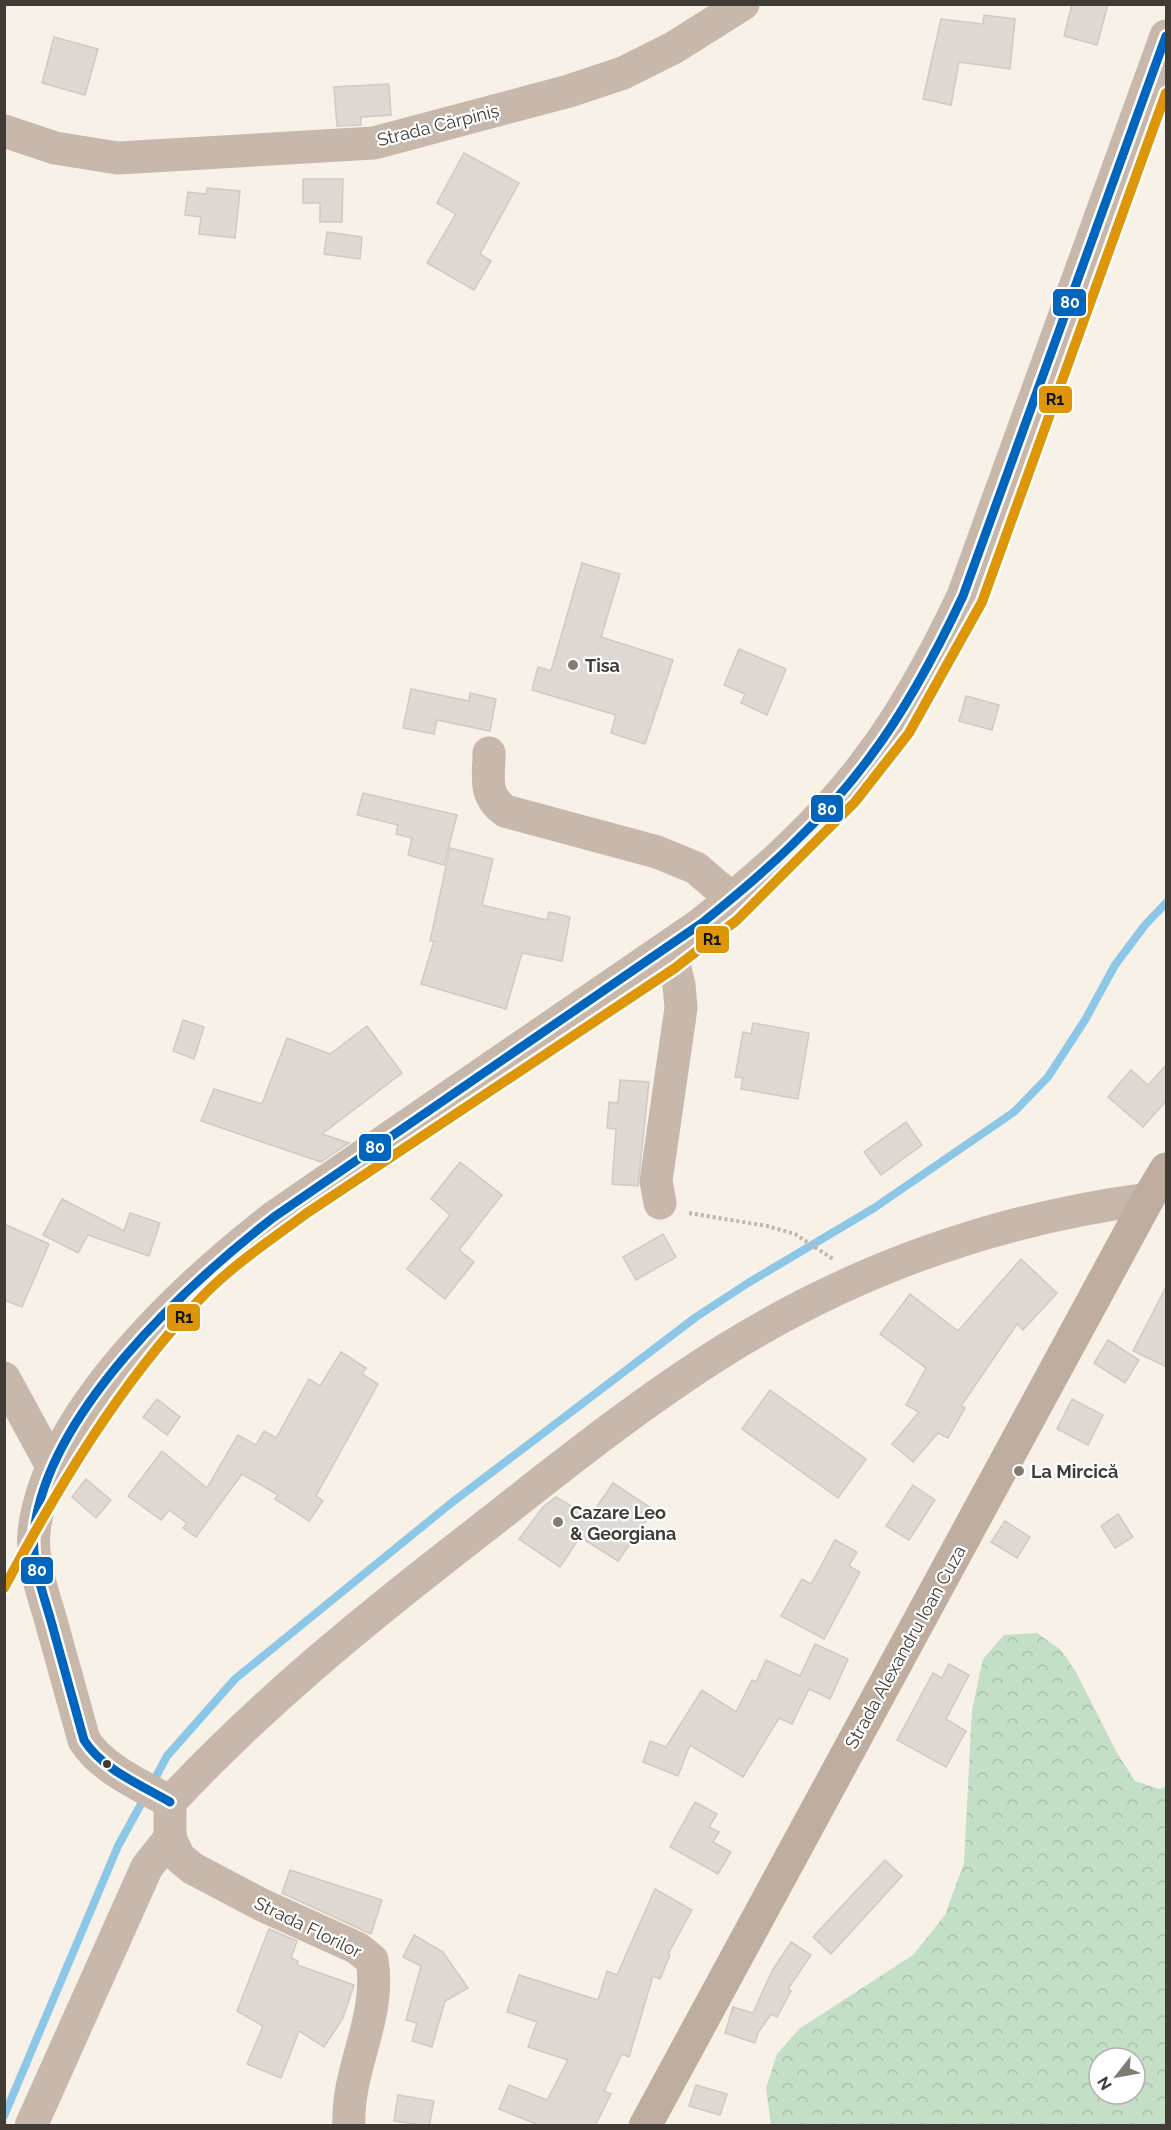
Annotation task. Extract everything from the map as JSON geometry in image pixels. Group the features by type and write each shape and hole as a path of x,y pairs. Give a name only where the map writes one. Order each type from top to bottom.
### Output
{"main road":[{"name":"Strada Alexandru Ioan Cuza","path":"645,2126 1148,1199 1167,1169"}],"street":[{"name":"Strada Cărpiniș","path":"4,130 55,148 118,158 374,143 569,91 623,73 673,48 743,4"},
{"path":"171,1802 103,1762 84,1740 34,1555 34,1533 53,1468 74,1423 175,1302 223,1257 274,1217 670,947 732,899 807,829 870,758 942,641 963,596 1167,36"},
{"path":"489,753 488,789 494,802 505,811 657,852 696,868 732,899"},
{"path":"660,1203 656,1181 681,1008 670,947"},
{"path":"31,2126 147,1867 170,1838 171,1802 249,1721 329,1649 542,1482 725,1350 850,1284 932,1250 1035,1218 1148,1199"},
{"path":"4,1378 53,1468"},
{"name":"Strada Florilor","path":"170,1838 179,1857 192,1868 262,1905 357,1948 372,1960 376,1983 352,2089 349,2126"}],"path":[{"path":"660,1203 682,1212 767,1226 795,1234 841,1264"}],"green space":[{"path":"1037,1633 1061,1650 1076,1672 1116,1751 1135,1781 1159,1789 1166,1787 1166,2125 771,2125 766,2088 777,2054 799,2029 913,1955 945,1915 964,1863 972,1710 983,1659 1004,1635"}],"building":[{"path":"1072,4 1108,4 1097,45 1064,36"},
{"path":"984,15 1015,19 1010,69 959,62 951,105 923,99 941,19 983,24"},
{"path":"54,37 98,49 85,95 42,83"},
{"path":"389,84 391,115 361,117 361,125 337,126 334,87"},
{"path":"464,153 519,183 480,254 491,261 474,290 427,263 456,214 437,203"},
{"path":"303,179 343,179 342,222 320,222 320,203 303,203"},
{"path":"207,188 240,191 235,238 199,234 201,217 185,215 188,192 206,194"},
{"path":"327,232 362,237 360,259 324,254"},
{"path":"582,563 620,574 601,637 673,660 645,744 611,733 616,715 532,690 538,667 551,671"},
{"path":"739,649 786,669 767,715 741,703 745,694 724,685"},
{"path":"411,689 469,701 470,693 496,699 490,731 437,720 434,734 403,728"},
{"path":"966,696 999,705 992,730 959,721"},
{"path":"363,793 457,815 444,865 408,855 412,838 396,834 398,825 357,815"},
{"path":"450,848 493,859 482,905 547,920 549,912 570,917 562,961 522,953 506,1009 421,984 434,941 430,941"},
{"path":"183,1020 204,1027 194,1059 173,1051"},
{"path":"753,1023 809,1033 798,1099 741,1089 743,1078 735,1077 743,1032 751,1034"},
{"path":"367,1026 402,1073 322,1134 349,1143 321,1162 201,1121 214,1089 262,1104 287,1038 330,1054"},
{"path":"1167,1064 1167,1100 1143,1127 1108,1097 1131,1070 1148,1085"},
{"path":"620,1080 649,1082 638,1186 612,1184 616,1129 607,1128 609,1102 618,1103"},
{"path":"906,1122 922,1145 881,1175 864,1152"},
{"path":"460,1162 502,1195 459,1250 474,1262 445,1299 407,1269 450,1215 431,1199"},
{"path":"62,1199 124,1231 130,1213 160,1223 149,1256 88,1235 78,1253 43,1235"},
{"path":"4,1224 49,1244 22,1307 4,1300"},
{"path":"663,1234 676,1257 636,1280 623,1257"},
{"path":"1021,1259 1057,1293 1023,1330 1017,1324 961,1406 965,1408 948,1438 938,1433 913,1462 892,1444 919,1412 906,1405 926,1368 880,1334 910,1294 958,1331"},
{"path":"1167,1285 1167,1367 1133,1351"},
{"path":"1108,1340 1139,1360 1125,1383 1094,1363"},
{"path":"341,1352 366,1368 362,1374 378,1384 316,1496 323,1501 309,1521 275,1499 278,1495 242,1474 196,1537 183,1528 187,1523 169,1510 161,1520 128,1496 162,1451 207,1488 238,1435 256,1445 264,1431 276,1438 309,1379 320,1386"},
{"path":"770,1390 866,1459 838,1498 742,1429"},
{"path":"157,1399 180,1417 167,1435 143,1417"},
{"path":"1072,1399 1103,1415 1088,1445 1057,1429"},
{"path":"86,1479 111,1500 96,1518 72,1497"},
{"path":"613,1483 654,1510 618,1561 580,1537 560,1567 519,1539 543,1507 556,1497 590,1517"},
{"path":"913,1485 935,1500 909,1540 886,1526"},
{"path":"1118,1514 1133,1537 1115,1548 1101,1526"},
{"path":"1005,1521 1030,1537 1017,1558 991,1542"},
{"path":"835,1540 857,1552 849,1566 860,1572 824,1639 781,1616 802,1579 811,1584"},
{"path":"815,1644 848,1659 830,1699 809,1689 792,1724 779,1718 743,1777 690,1745 678,1776 643,1762 650,1741 666,1747 702,1690 736,1712 752,1680 756,1682 766,1660 800,1676"},
{"path":"949,1664 969,1675 946,1719 966,1731 946,1767 897,1740 933,1673 942,1678"},
{"path":"695,1802 717,1814 709,1827 719,1832 713,1842 731,1852 718,1874 670,1847"},
{"path":"885,1860 902,1876 831,1954 813,1937"},
{"path":"290,1870 382,1900 371,1934 282,1893"},
{"path":"655,1889 692,1910 668,1954 670,1955 660,1979 653,1976 629,2057 622,2054 604,2091 611,2094 595,2126 541,2126 499,2109 509,2085 547,2100 568,2060 528,2047 537,2022 507,2012 519,1975 598,2000 607,1971 617,1975"},
{"path":"269,1929 297,1941 291,1958 298,1961 297,1965 354,1985 343,2018 324,2047 299,2031 281,2078 247,2064 263,2026 237,2011"},
{"path":"414,1935 443,1952 468,1988 445,2001 432,2047 412,2041 417,2023 406,2020 421,1966 403,1957"},
{"path":"791,1942 811,1955 788,1989 791,1991 777,2017 771,2014 758,2033 755,2043 725,2033 733,2007 753,2013 772,1971"},
{"path":"696,2085 727,2094 720,2115 689,2106"},
{"path":"398,2095 434,2101 429,2126 394,2121"}],"waterway":[{"path":"152,1784 167,1756 235,1679 450,1504 696,1317 748,1283 874,1208 1014,1112 1048,1077 1085,1020 1115,965 1145,925 1166,903"},
{"path":"4,2116 118,1846 146,1795"}],"transit line":[{"name":"80","path":"170,1802 111,1768 84,1740 41,1588 34,1555 34,1532 44,1487 64,1443 92,1399 125,1356 200,1279 238,1246 274,1217 702,923 791,846 852,780 884,738 909,699 963,596 1166,36"},
{"name":"R1","path":"4,1588 69,1474 117,1401 171,1332 212,1287 307,1213 675,968 737,920 855,802 909,733 982,602 1166,93"}],"place":[{"name":"Tisa","path":"573,665"},
{"name":"La Mircică","path":"1019,1471"},
{"name":"Cazare Leo & Georgiana","path":"558,1522"}]}
